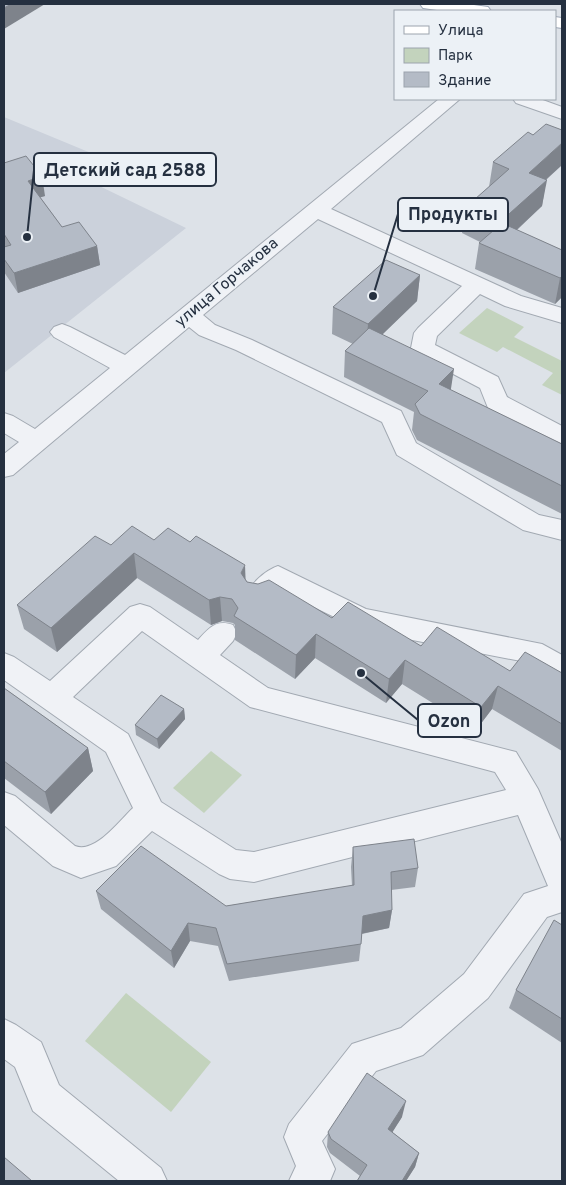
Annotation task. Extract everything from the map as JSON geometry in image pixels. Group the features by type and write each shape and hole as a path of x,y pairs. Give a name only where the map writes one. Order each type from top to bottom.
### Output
{"main road":[{"path":"429,4 474,10"}],"street":[{"name":"улица Горчакова","path":"4,468 449,100"},
{"path":"526,100 562,113"},
{"path":"316,209 335,220 370,234 513,301 562,316"},
{"path":"477,284 426,333 424,348 490,383 497,402 562,437"},
{"path":"188,316 207,330 244,345 392,418 406,450 532,523 562,530"},
{"path":"62,332 126,366"},
{"path":"4,422 36,441"},
{"path":"258,597 278,577 360,619 532,652 562,669"},
{"path":"52,698 140,615 260,698 505,761 527,799 562,880"},
{"path":"200,656 223,632"},
{"path":"4,665 117,743 150,812 230,864 254,867 527,799"},
{"path":"4,806 64,856 81,863 105,856 150,812"},
{"path":"308,1181 316,1169 302,1137 365,1058 411,1043 476,986 536,905 562,897"},
{"path":"4,1038 28,1055 46,1098 148,1181"}],"shaded area":[{"path":"4,117 91,153 87,180 186,228 4,373"}],"green space":[{"path":"487,308 524,327 514,337 562,361 562,395 542,385 553,373 503,347 497,352 459,333"},
{"path":"211,751 242,775 204,813 173,788"},
{"path":"126,993 211,1062 171,1112 85,1041"}],"building":[{"path":"546,124 562,130 562,143 529,173 547,180 500,222 466,207 509,169 493,162 528,132 533,135"},
{"path":"26,156 42,176 28,181 62,227 79,222 97,246 14,273 4,259 4,247 11,245 4,234 4,163"},
{"path":"502,223 562,250 562,276 560,278 479,243"},
{"path":"386,260 420,275 368,324 333,307"},
{"path":"369,328 454,369 439,384 562,444 562,486 420,414 415,404 428,391 345,351"},
{"path":"132,526 154,540 168,528 190,542 196,536 245,565 241,573 247,582 258,584 269,580 332,618 348,602 421,646 437,627 510,671 525,652 562,673 562,724 498,686 481,707 405,660 389,679 316,634 296,655 234,616 238,608 232,599 220,597 209,600 134,553 51,628 17,605 95,536 111,545"},
{"path":"4,688 88,748 45,792 4,761"},
{"path":"161,695 184,709 157,739 135,725"},
{"path":"414,839 418,868 391,872 392,910 363,916 361,944 227,964 216,928 188,923 171,951 96,891 141,846 226,906 354,885 353,847"},
{"path":"554,920 562,925 562,1019 516,990"},
{"path":"367,1073 406,1101 388,1129 419,1153 402,1181 357,1181 367,1165 331,1139 328,1132"},
{"path":"4,1157 32,1181 4,1181"}],"place":[{"name":"Детский сад 2588","path":"27,237"},
{"name":"Продукты","path":"373,296"},
{"name":"Ozon","path":"361,673"}]}
